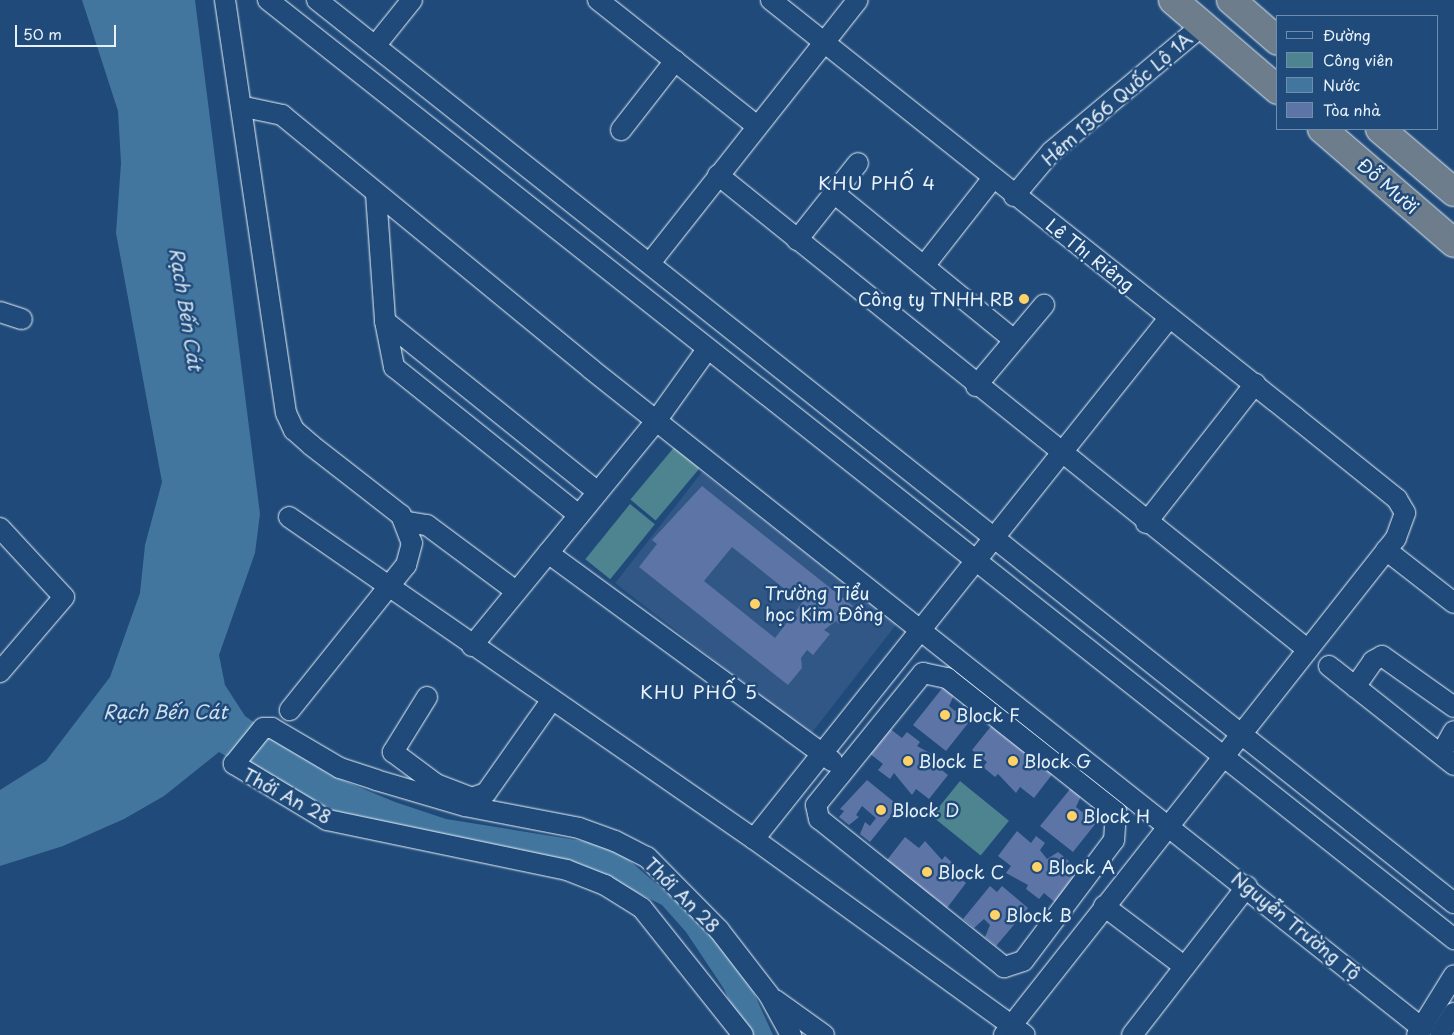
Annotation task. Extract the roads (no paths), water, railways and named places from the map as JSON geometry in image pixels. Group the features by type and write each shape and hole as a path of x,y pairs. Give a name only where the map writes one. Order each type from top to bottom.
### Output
{"highway":[{"path":"1173,0 1200,13 1276,69"},
{"path":"1231,0 1276,38"},
{"path":"1255,0 1276,18"},
{"path":"1200,13 1276,88"},
{"name":"Đỗ Mười","path":"1323,130 1454,243"},
{"name":"Đỗ Mười","path":"1346,130 1454,224"},
{"path":"1381,130 1454,192"},
{"path":"1405,130 1454,170"}],"street":[{"path":"226,0 245,107 286,413 300,435 408,522 427,525 516,591"},
{"path":"268,0 706,351 1220,757 1454,939"},
{"path":"317,0 1241,731 1454,903"},
{"path":"375,46 412,0"},
{"path":"598,0 757,126"},
{"name":"Lê Thị Riêng","path":"771,0 1014,196 1255,384 1397,500 1405,513 1386,550"},
{"path":"650,263 858,0"},
{"name":"Hẻm 1366 Quốc Lộ 1A","path":"1014,196 1063,142 1200,13"},
{"path":"621,130 675,61"},
{"name":"Nguyễn Trường Tộ","path":"245,107 282,115 376,194 656,421 1169,824 1426,1033"},
{"path":"797,240 858,163"},
{"path":"718,175 1060,455 1307,649"},
{"path":"924,266 992,178"},
{"path":"834,193 1014,340"},
{"path":"376,194 385,321 394,367 579,515"},
{"path":"976,386 1044,305"},
{"path":"0,312 22,319"},
{"path":"754,838 1170,317"},
{"path":"385,321 598,492"},
{"path":"472,646 656,421 706,351"},
{"path":"1146,523 1255,384"},
{"path":"289,518 551,701 754,838 1014,1032 1104,906 1220,757 1386,550 1454,603"},
{"path":"290,710 389,588 411,556 408,522"},
{"path":"0,528 64,597 0,672"},
{"path":"548,553 843,770"},
{"path":"1356,687 1373,661 1382,656 1454,707"},
{"path":"1329,666 1447,759 1454,731"},
{"path":"923,673 947,678 1116,812 1114,840 1022,961 1004,967 819,819 816,805 843,770 923,673"},
{"path":"427,697 392,752 436,784 472,798 486,793 551,701"},
{"name":"Thới An 28","path":"743,1035 642,908 605,885 567,870 326,820 234,764 263,728 272,728 340,768 465,806 579,828 647,857 718,930 769,995 791,1035"},
{"path":"1132,1035 1247,886"},
{"path":"1104,906 1185,967"},
{"path":"1426,1033 1454,975"},
{"path":"769,995 824,1035"},
{"path":"1426,1033 1454,1014"}],"water":[{"name":"Rạch Bến Cát","path":"82,0 195,0 260,514 255,553 219,655 225,685 245,716 330,775 395,802 446,819 613,846 710,931 753,991 773,1035 751,1035 739,1023 724,989 686,932 662,905 628,888 472,840 315,807 219,752 164,796 124,819 63,846 0,866 0,790 46,761 110,677 140,593 145,545 162,482 116,233 121,163 118,111"}],"place":[{"name":"Công ty TNHH RB","path":"1024,299"},
{"name":"Trường Tiểu học Kim Đồng","path":"755,604"},
{"name":"Block F","path":"945,715"},
{"name":"Block E","path":"908,761"},
{"name":"Block G","path":"1013,761"},
{"name":"Block D","path":"881,810"},
{"name":"Block H","path":"1072,816"},
{"name":"Block A","path":"1037,867"},
{"name":"Block C","path":"927,872"},
{"name":"Block B","path":"995,915"}],"district":[{"name":"KHU PHỐ 4","path":"877,183"},
{"name":"KHU PHỐ 5","path":"699,692"}]}
